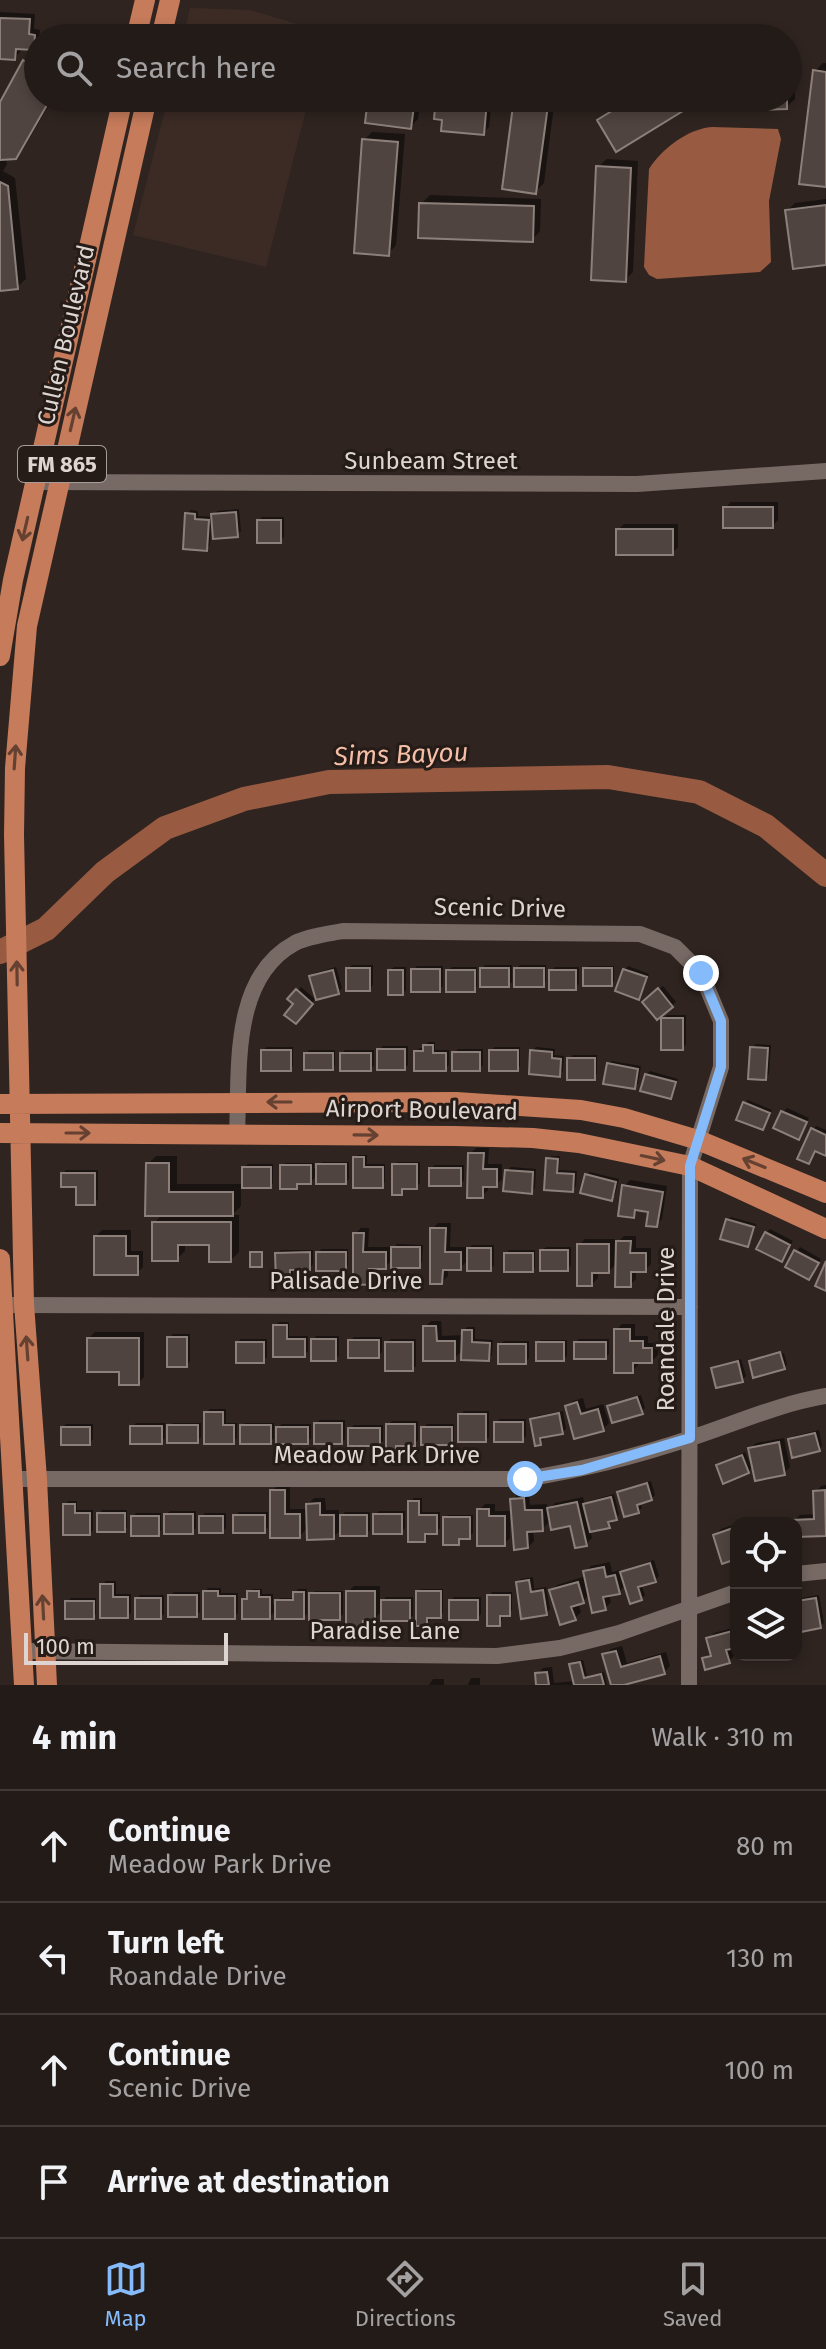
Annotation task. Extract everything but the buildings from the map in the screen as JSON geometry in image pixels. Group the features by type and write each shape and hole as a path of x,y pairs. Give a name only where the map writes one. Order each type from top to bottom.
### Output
{"main road":[{"path":"139,24 145,0"},
{"path":"164,24 170,0"},
{"name":"Cullen Boulevard","path":"0,656 13,580 120,112"},
{"name":"Cullen Boulevard","path":"47,1685 37,1479 24,1304 14,835 7,808 27,626 144,112"},
{"path":"118,120 125,139 114,195 123,202"},
{"path":"69,333 91,338"},
{"path":"455,1136 456,1102"},
{"name":"Airport Boulevard","path":"0,1104 456,1102 581,1110 636,1121 698,1140 826,1193"},
{"name":"Airport Boulevard","path":"0,1133 455,1136 579,1143 690,1166 826,1229"},
{"path":"0,1259 24,1685"}],"street":[{"name":"Sunbeam Street","path":"35,482 637,484 826,471"},
{"name":"Scenic Drive","path":"237,1134 243,1022 257,979 276,956 297,942 343,931 640,934 675,947 701,973 721,1021 721,1067 690,1166"},
{"name":"Roandale Drive","path":"689,1685 690,1166"},
{"name":"Palisade Drive","path":"2,1305 690,1307"},
{"name":"Meadow Park Drive","path":"13,1479 525,1479 582,1470 690,1438 792,1402 826,1396"},
{"path":"802,1573 826,1571"},
{"name":"Paradise Lane","path":"24,1651 497,1656 560,1648 619,1633 730,1594"}],"shaded area":[{"path":"190,8 251,10 297,24 186,24"},
{"path":"164,112 305,112 266,267 133,235"},
{"path":"712,127 778,129 781,139 769,201 771,262 760,272 657,279 649,275 644,267 649,169 676,141"}],"waterway":[{"name":"Sims Bayou","path":"0,952 46,929 105,872 165,828 244,799 329,782 608,777 699,792 766,826 826,875"}],"route":[{"path":"525,1479 582,1470 690,1438 690,1166 721,1067 721,1021 701,973"}]}
